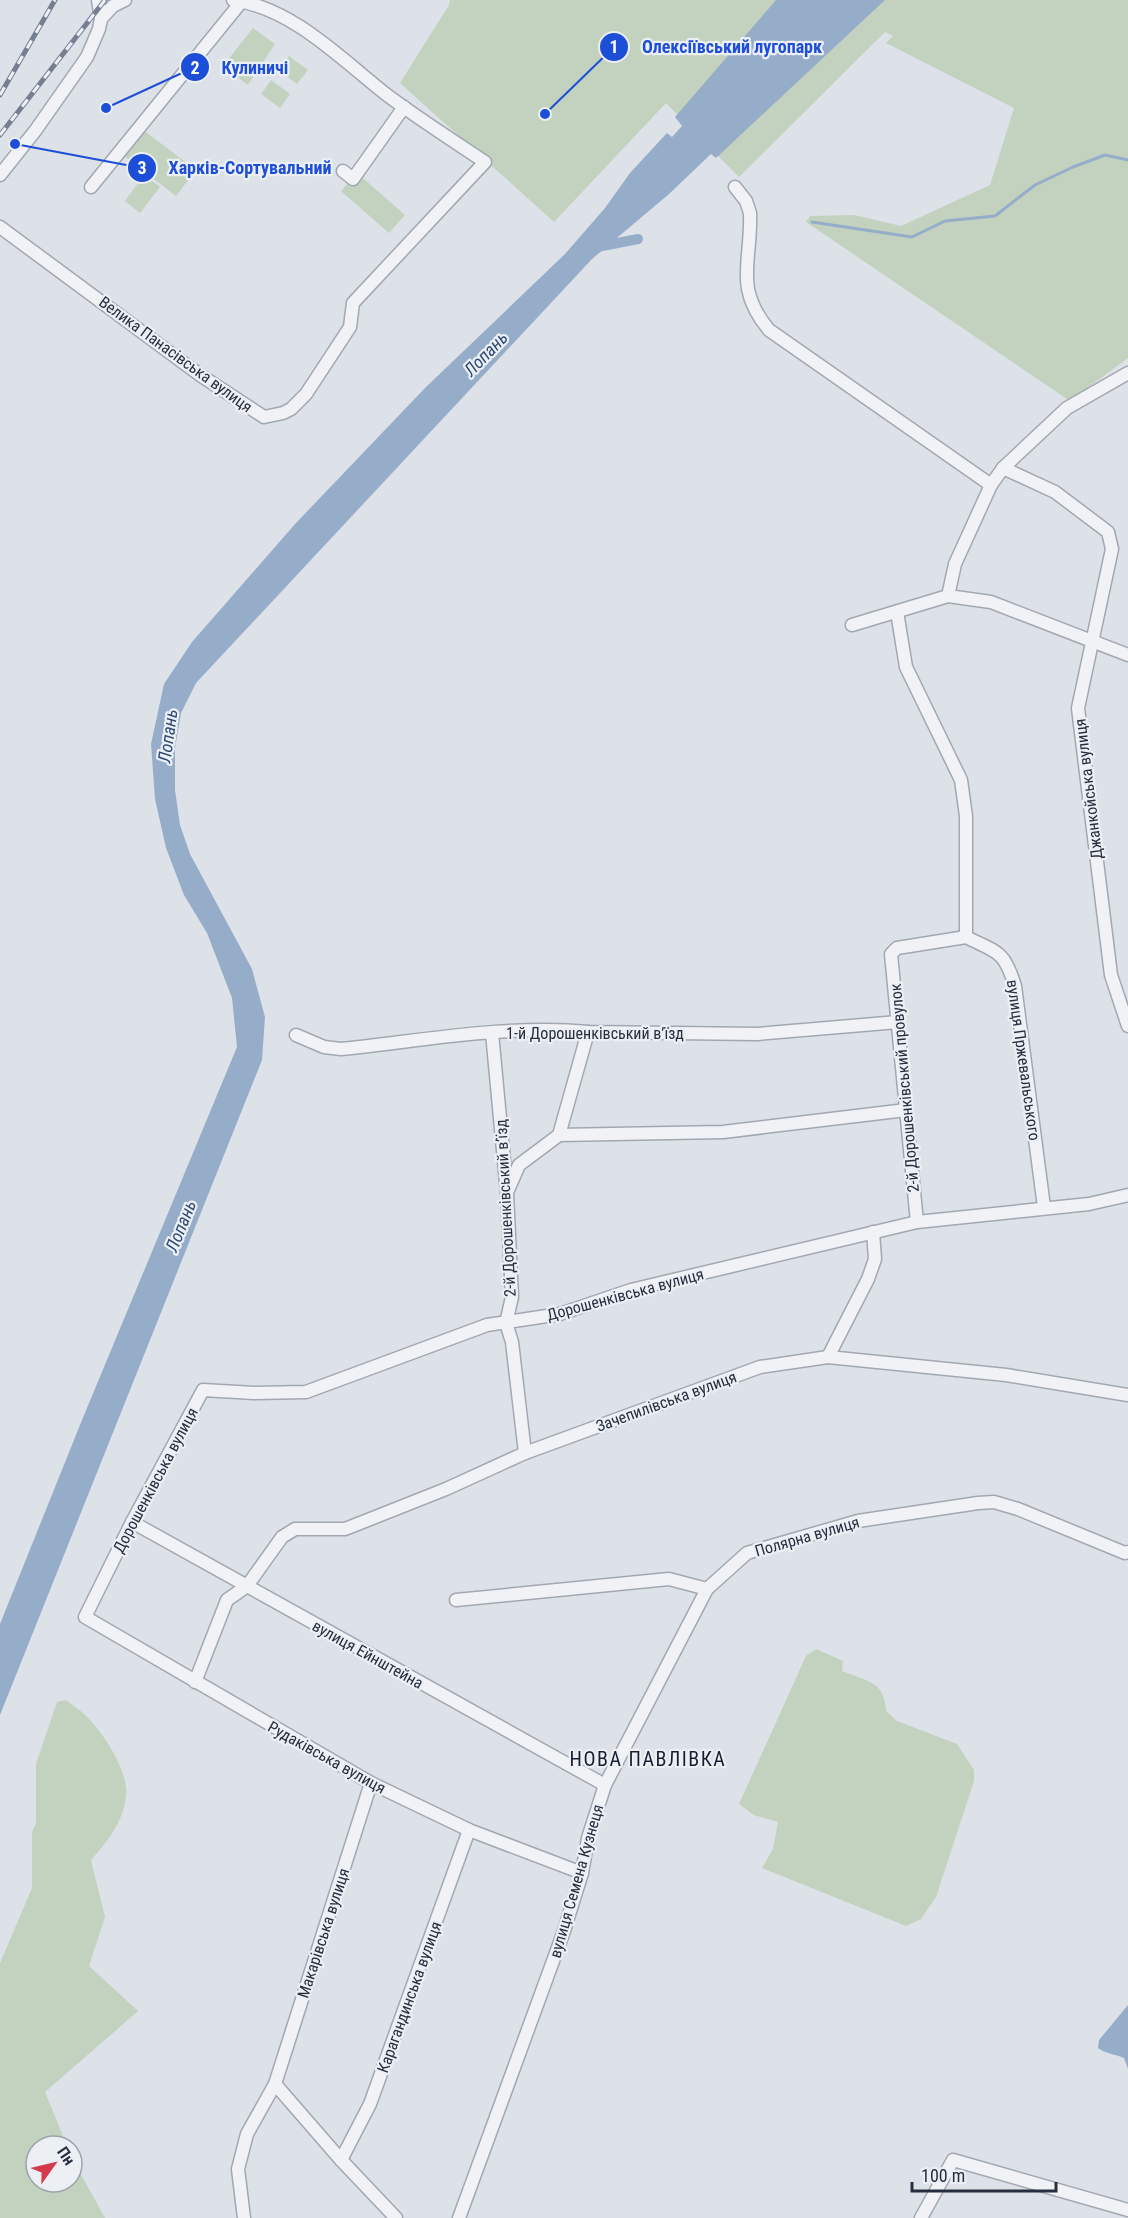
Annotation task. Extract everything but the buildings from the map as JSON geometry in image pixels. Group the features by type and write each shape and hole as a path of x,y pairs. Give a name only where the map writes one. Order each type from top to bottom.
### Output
{"street":[{"path":"0,176 35,131 96,41 101,19 98,0"},
{"path":"101,19 113,6 125,0"},
{"path":"91,187 238,1"},
{"name":"Велика Панасівська вулиця","path":"0,227 200,375 264,417 291,410 306,394 350,327 353,303 485,162 404,107 315,35 272,13 238,1"},
{"path":"343,171 353,179 404,107"},
{"path":"735,187 746,201 750,225 746,291 759,318 769,330 991,485"},
{"path":"948,596 955,564 991,485 1003,468 1067,408 1128,373"},
{"name":"Джанкойська вулиця","path":"1003,468 1056,492 1108,532 1112,549 1078,708 1111,975 1128,1026"},
{"path":"852,625 948,596 991,602 1128,655"},
{"path":"897,612 906,667 961,780 966,816 966,938"},
{"name":"2-й Дорошенківський провулок","path":"917,1222 891,954 897,948 966,938"},
{"name":"вулиця Пржевальського","path":"966,938 1003,956 1016,986 1044,1207"},
{"name":"1-й Дорошенківський в’їзд","path":"296,1035 324,1047 341,1049 492,1033 564,1029 588,1032 758,1034 898,1022"},
{"path":"559,1135 588,1032"},
{"name":"2-й Дорошенківський в’їзд","path":"492,1033 507,1193 512,1297 506,1323 512,1342 525,1453"},
{"path":"507,1193 519,1165 559,1135 723,1132 906,1110"},
{"name":"Дорошенківська вулиця","path":"85,1617 132,1522 203,1390 254,1393 306,1392 487,1324 560,1314 631,1290 917,1222 1089,1204 1128,1195"},
{"path":"828,1357 868,1279 875,1259 873,1232"},
{"name":"Зачепилівська вулиця","path":"195,1682 227,1600 247,1586 282,1537 295,1529 345,1529 446,1489 525,1453 760,1367 828,1357 1006,1375 1128,1395"},
{"name":"Полярна вулиця","path":"707,1589 747,1553 858,1521 978,1503 994,1502 1018,1509 1125,1553 1128,1552"},
{"name":"вулиця Ейнштейна","path":"132,1522 605,1785"},
{"path":"456,1600 669,1579 707,1589"},
{"name":"вулиця Семена Кузнеця","path":"459,2218 564,1931 582,1873 588,1838 605,1785 707,1589"},
{"name":"Рудаківська вулиця","path":"85,1617 370,1783 469,1830 582,1873"},
{"name":"Макарівська вулиця","path":"244,2218 238,2169 247,2134 274,2084 370,1783"},
{"name":"Карагандинська вулиця","path":"341,2160 370,2104 469,1830"},
{"path":"274,2084 396,2218"},
{"path":"927,2216 953,2160 1128,2210"}],"green space":[{"path":"450,0 1128,0 1128,358 1070,401 806,222 810,216 854,215 901,226 990,185 1014,108 886,43 893,36 885,32 739,177 666,103 554,222 400,83"},
{"path":"253,28 275,44 248,85 223,66"},
{"path":"289,56 308,70 297,84 279,70"},
{"path":"271,80 290,94 280,108 261,94"},
{"path":"143,130 196,170 176,196 123,155"},
{"path":"357,173 405,215 389,233 341,191"},
{"path":"144,175 160,187 140,213 125,201"},
{"path":"816,1649 843,1661 842,1671 866,1680 878,1688 885,1701 886,1711 897,1721 957,1744 974,1770 974,1781 936,1897 921,1919 906,1926 762,1868 773,1849 778,1822 754,1815 739,1804 806,1656"},
{"path":"66,1700 86,1715 114,1754 124,1776 126,1796 122,1814 109,1838 91,1860 105,1917 89,1966 138,2011 45,2092 62,2134 24,2134 24,2194 84,2194 84,2180 105,2218 0,2218 0,1963 32,1888 32,1832 36,1823 36,1764 57,1702"}],"water":[{"name":"Лопань","path":"776,0 885,0 716,158 711,154 669,194 592,259 196,683 181,713 175,748 175,790 180,825 190,854 252,969 265,1017 262,1060 0,1715 0,1624 237,1047 232,998 207,933 184,895 166,848 155,799 151,744 164,684 192,642 296,523 426,387 565,254 605,208 630,173 667,133 672,137 682,126 675,117"},
{"path":"1128,2005 1128,2069 1124,2058 1098,2048 1099,2040"}],"waterway":[{"path":"812,222 912,237 945,221 995,216 1035,185 1105,155 1128,160"},
{"path":"597,247 638,239"}],"railway":[{"path":"0,95 55,0"},
{"path":"0,135 105,0"}],"place":[{"name":"Кулиничі","path":"106,108"},
{"name":"Олексіївський лугопарк","path":"545,114"},
{"name":"Харків-Сортувальний","path":"15,144"}],"district":[{"name":"НОВА ПАВЛІВКА","path":"648,1759"}]}
